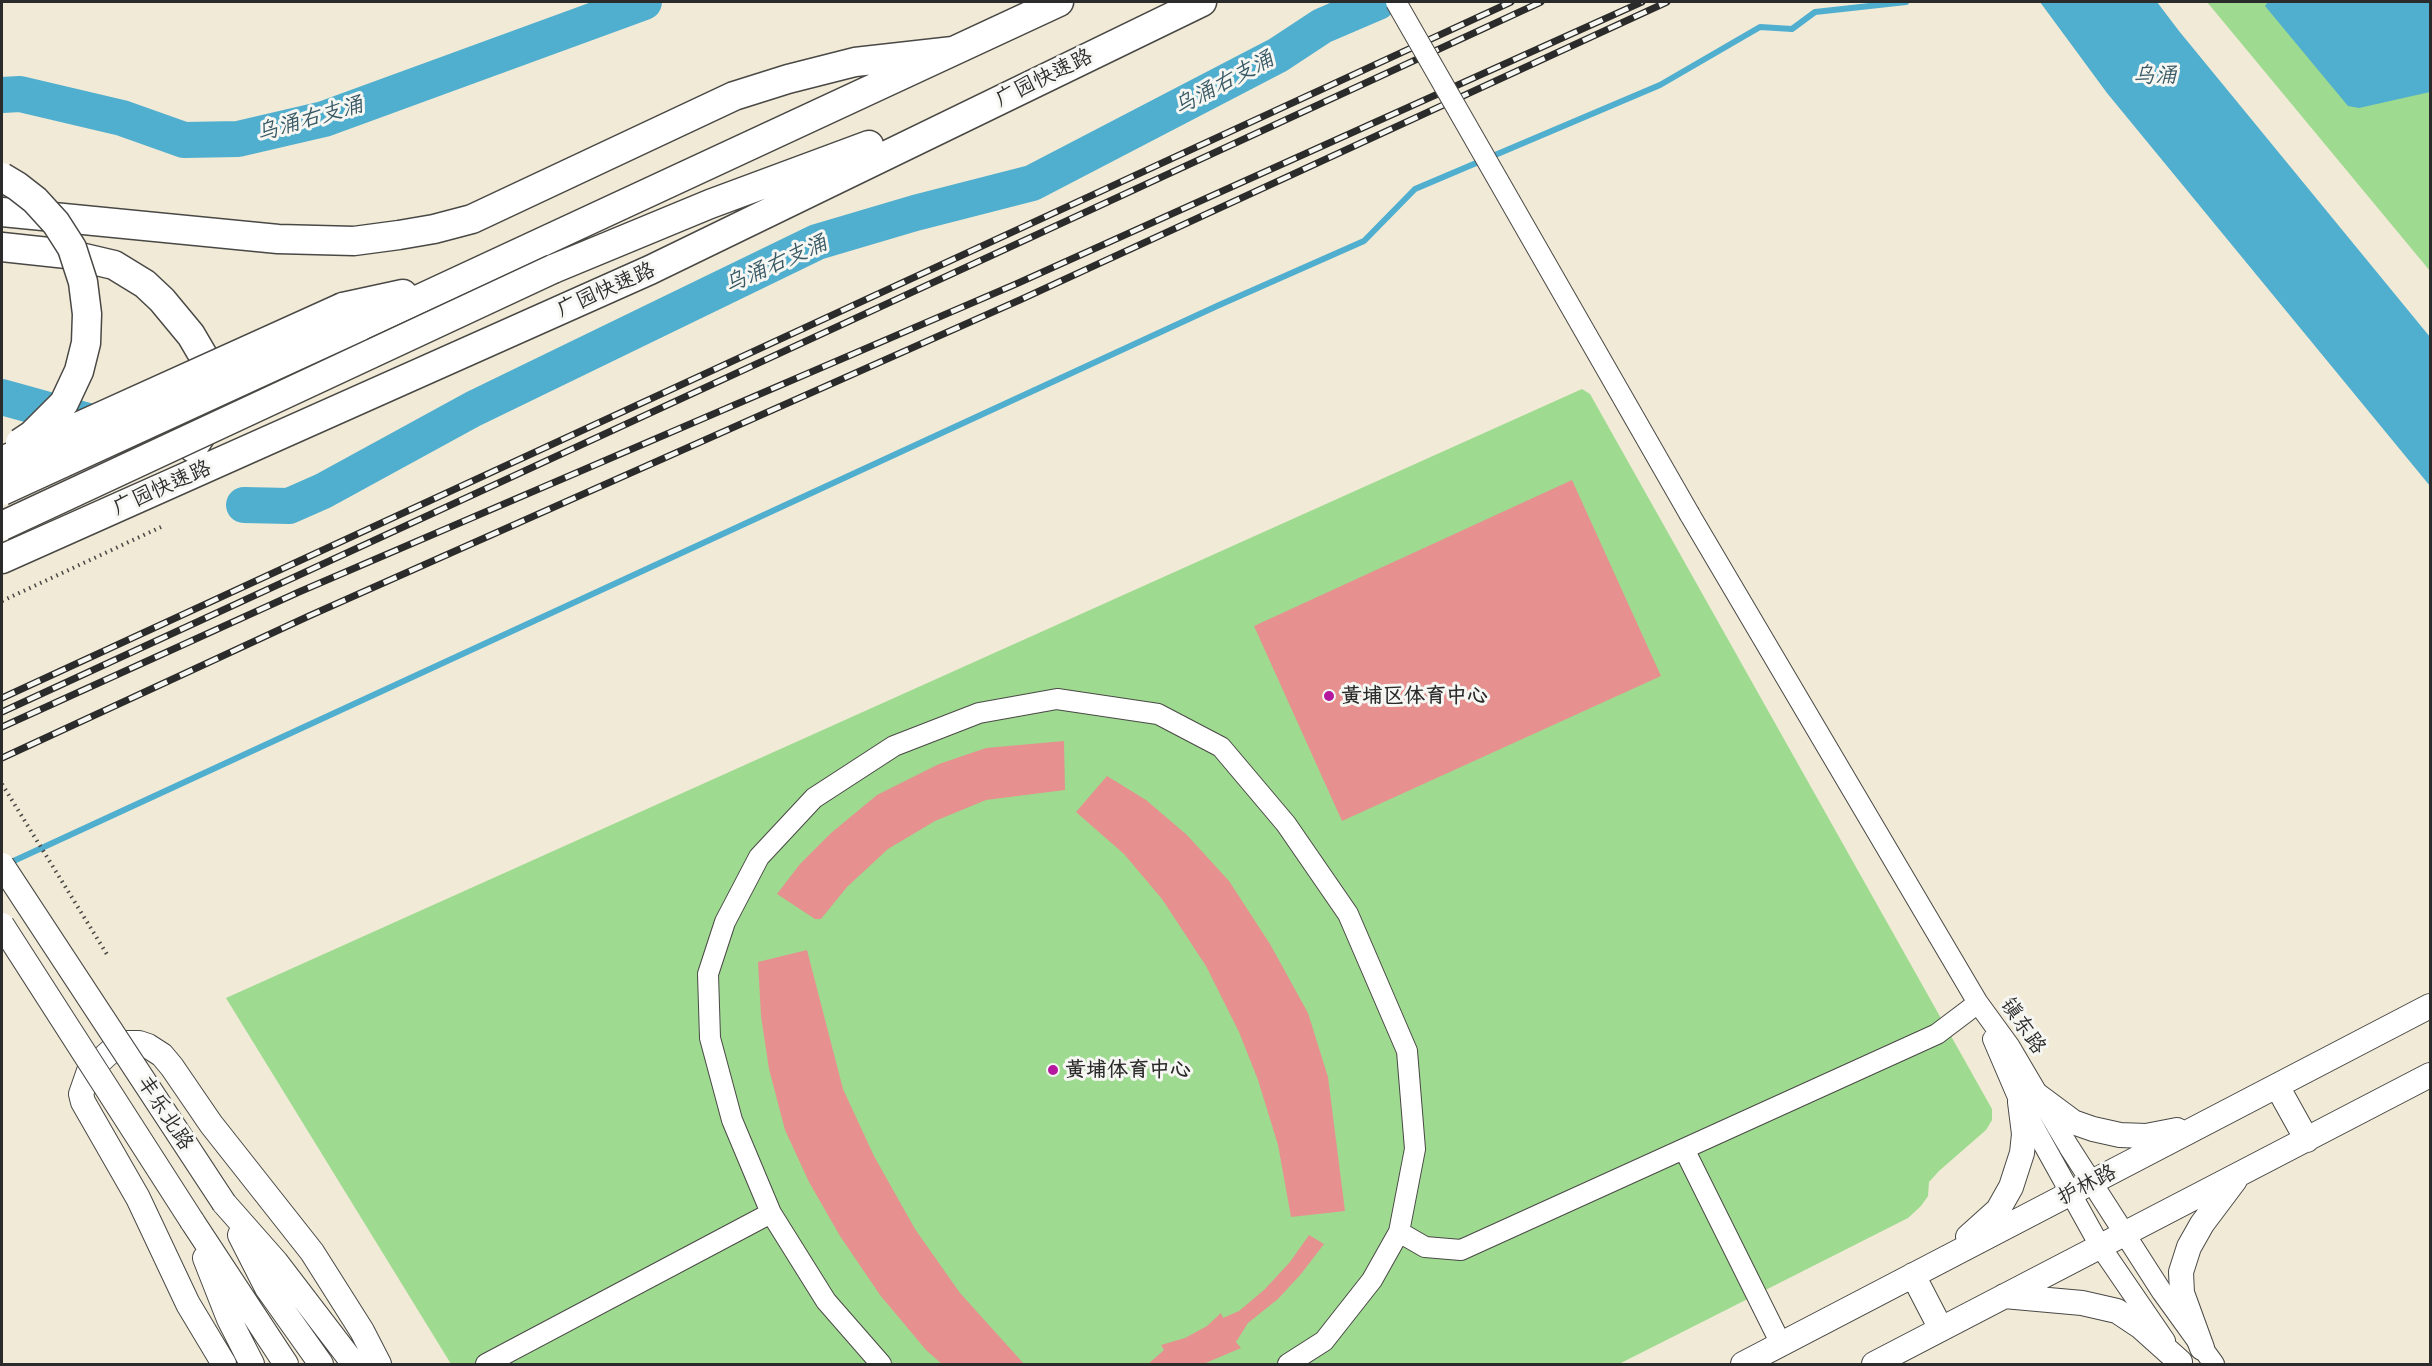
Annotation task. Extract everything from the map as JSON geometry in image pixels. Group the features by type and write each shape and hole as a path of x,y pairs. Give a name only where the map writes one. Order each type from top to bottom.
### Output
{"highway":[{"path":"2,461 351,317 461,281 1059,2"},
{"name":"广园快速路","path":"2,559 650,270 1202,2"},
{"path":"2,212 288,240 354,241 399,235 472,219 734,96 855,62 953,51"},
{"path":"2,526 553,269 710,204 1024,87"},
{"path":"2,177 18,186 34,200 56,223 67,239 83,282 87,315 86,343 79,371 64,403 33,435 2,454"},
{"path":"2,247 66,255 114,265 145,284 191,335 207,364 213,388 213,402 207,426 191,450 128,503"},
{"path":"2,491 351,317"}],"main road":[{"name":"丰乐北路","path":"2,865 224,1203 267,1288 321,1365"},
{"name":"丰乐北路","path":"2,925 286,1365"},
{"name":"护林路","path":"1743,1365 2430,1006"},
{"path":"224,1365 188,1304 138,1198 83,1102 81,1094 89,1071 111,1051 125,1043 139,1043 148,1046 167,1061 211,1124 312,1252 362,1331 379,1365"},
{"path":"1874,1365 2430,1075"},
{"path":"2277,1086 2307,1140"},
{"path":"1943,1259 1998,1210 2011,1187 2022,1153 2029,1099 2073,1122 2120,1135 2146,1136 2200,1126"},
{"path":"2208,1356 2182,1293 2181,1272 2189,1247 2202,1224 2238,1176"},
{"path":"224,1203 282,1270 354,1365"},
{"path":"192,1221 229,1319 252,1365"},
{"path":"1913,1275 1941,1329"},
{"path":"2004,1296 2082,1303 2117,1311 2141,1327 2180,1363"}],"street":[{"name":"镇东路","path":"1396,2 1690,515 1978,1003 2029,1099 2070,1194 2100,1246 2180,1363"},
{"path":"881,1365 826,1301 771,1213 732,1120 710,1038 708,974 724,922 759,856 814,798 894,746 979,713 1057,699 1158,714 1221,747 1286,824 1348,914 1407,1051 1415,1149 1399,1232 1372,1280 1324,1341 1288,1365"},
{"path":"1399,1232 1425,1247 1461,1250 1937,1034 1978,1003"},
{"name":"镇东路","path":"2029,1099 2092,1183 2162,1292 2208,1356"},
{"path":"1684,1149 1781,1344"},
{"path":"486,1365 771,1213"}],"path":[{"path":"2,601 161,526"},
{"path":"2,784 108,956"}],"green space":[{"path":"2207,2 2430,2 2430,271"},
{"name":"黄埔区体育中心","path":"1582,389 1590,394 1992,1109 1992,1120 1986,1130 1929,1182 1928,1196 1908,1218 1619,1364 451,1364 226,998"}],"water":[{"name":"乌涌","path":"2040,2 2157,2 2430,337 2430,486 2107,93"},
{"path":"2268,2 2430,2 2430,92 2359,108 2348,106 2265,6"}],"building":[{"path":"1572,480 1661,676 1342,821 1254,626"},
{"path":"1064,741 1065,790 986,800 935,821 888,849 847,887 821,919 815,919 777,894 800,864 831,833 877,795 939,764 986,748"},
{"path":"1107,776 1146,800 1187,835 1229,881 1270,944 1308,1013 1328,1077 1345,1211 1291,1217 1278,1145 1258,1080 1239,1032 1206,966 1162,899 1124,854 1076,812"},
{"path":"807,950 843,1089 874,1156 915,1229 960,1293 1025,1365 943,1365 926,1350 880,1295 840,1236 809,1182 785,1130 769,1069 761,1016 758,962"},
{"path":"1309,1235 1324,1244 1278,1299 1248,1323 1236,1342 1241,1348 1201,1365 1147,1365 1164,1350 1161,1345 1185,1338 1207,1326 1221,1313 1223,1318 1239,1311 1264,1290 1290,1262"}],"waterway":[{"name":"乌涌右支涌","path":"2,95 20,94 122,118 184,140 238,139 324,119 644,2"},
{"name":"乌涌右支涌","path":"244,505 289,506 323,491 473,409 817,242 915,213 1032,183 1278,55 1322,26 1378,2"},
{"path":"7,864 1217,306 1364,241 1415,189 1660,85 1760,27 1792,29 1815,12 1906,2"},
{"name":"乌涌右支涌","path":"2,397 164,442"}],"railway":[{"path":"2,698 1511,2"},
{"path":"2,712 1541,2"},
{"path":"2,727 299,592 1016,284 1642,2"},
{"path":"2,758 309,616 1022,299 1667,2"}],"place":[{"name":"黄埔区体育中心","path":"1329,696"},
{"name":"黄埔体育中心","path":"1053,1070"}]}
